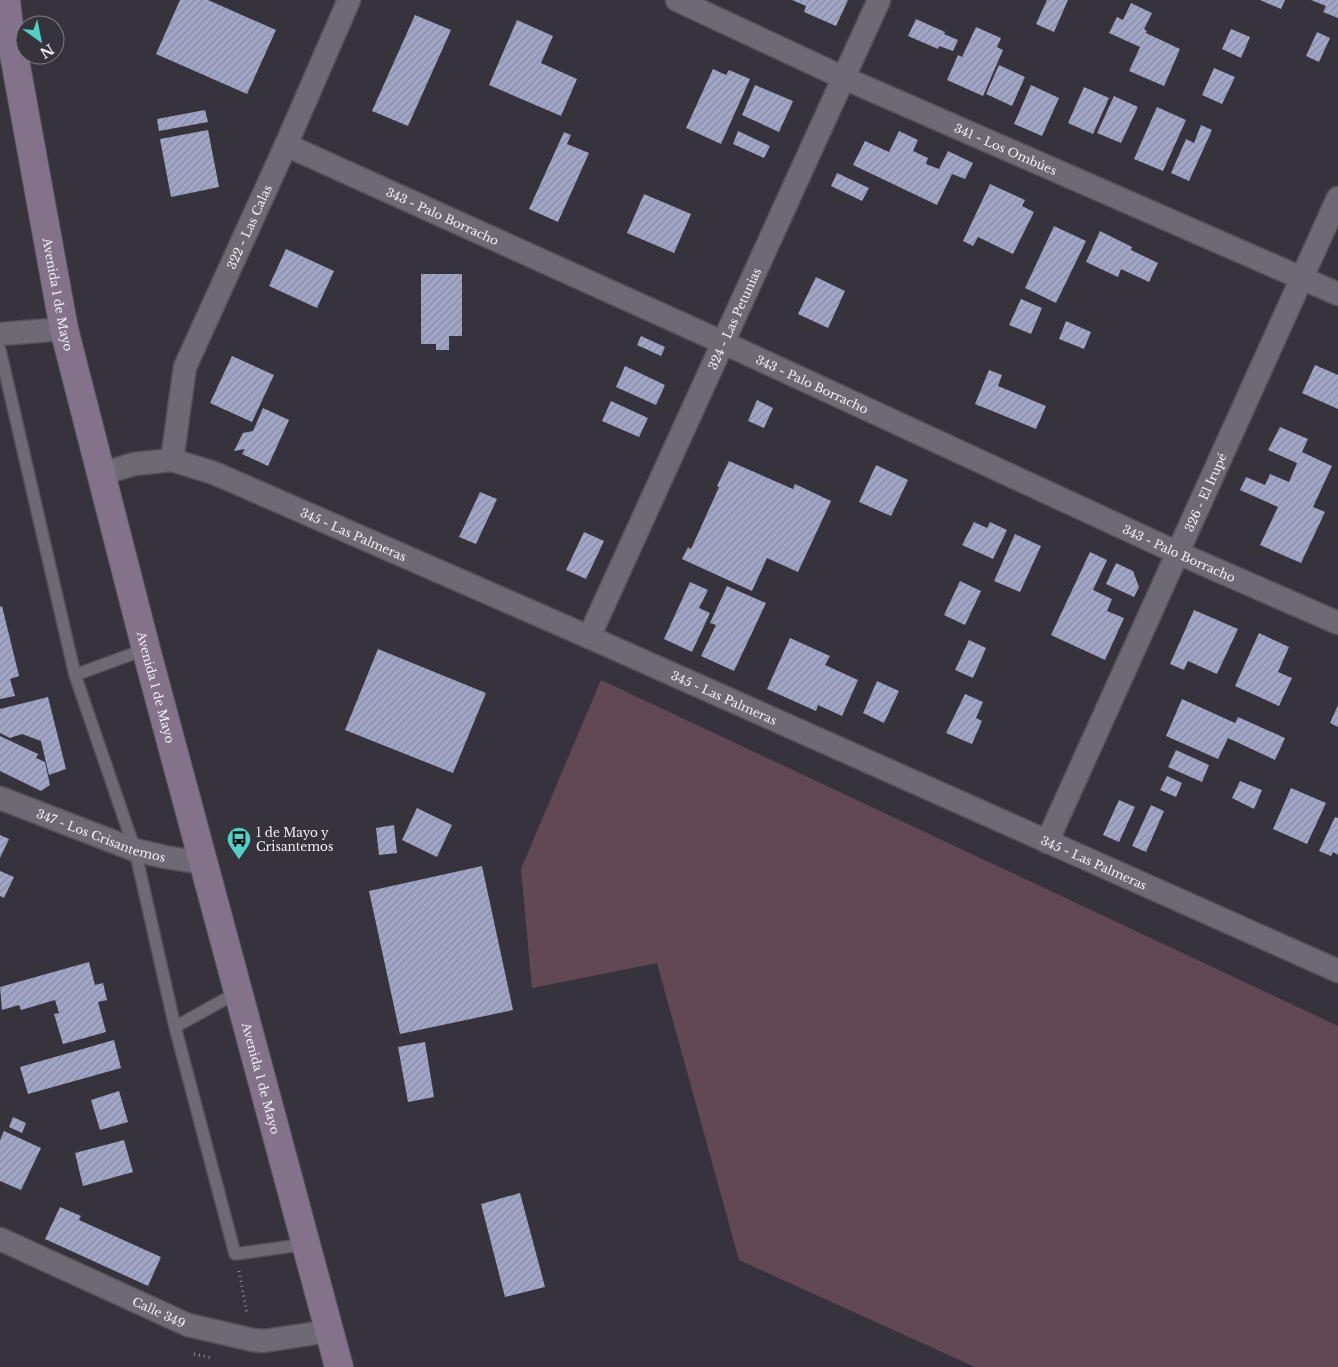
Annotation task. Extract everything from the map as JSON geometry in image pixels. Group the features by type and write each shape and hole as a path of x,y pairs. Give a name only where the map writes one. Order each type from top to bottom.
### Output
{"main road":[{"name":"Avenida 1 de Mayo","path":"6,0 9,27 64,329 146,649 338,1367"}],"street":[{"name":"322 - Las Calas","path":"172,460 185,367 350,0"},
{"name":"341 - Los Ombúes","path":"677,0 844,78 1338,294"},
{"name":"324 - Las Petunias","path":"589,637 879,0"},
{"name":"343 - Palo Borracho","path":"286,145 724,343 1178,553 1338,623"},
{"name":"326 - El Irupé","path":"1047,842 1338,198"},
{"path":"0,334 64,329"},
{"name":"345 - Las Palmeras","path":"101,474 134,464 172,460 214,473 589,637 1338,971"},
{"name":"347 - Los Crisantemos","path":"0,798 135,850 203,864"},
{"name":"Calle 349","path":"0,1239 188,1325 264,1341 329,1331"}],"lane":[{"path":"0,350 75,675 135,850 175,1027 235,1254 306,1244"},
{"path":"75,675 146,649"},
{"path":"175,1027 238,992"}],"path":[{"path":"235,1254 253,1340"}],"shaded area":[{"path":"601,680 1338,1026 1338,1367 975,1367 739,1260 657,963 532,988 521,869"}],"building":[{"path":"180,0 208,0 276,30 247,94 156,54"},
{"path":"792,0 848,0 836,26 804,12 806,6"},
{"path":"1047,0 1068,0 1054,32 1036,24"},
{"path":"1260,0 1285,0 1281,9"},
{"path":"1311,0 1338,0 1338,18 1323,12 1326,6"},
{"path":"1131,3 1152,13 1144,29 1147,31 1146,33 1180,49 1164,86 1129,71 1140,47 1109,33 1117,17 1123,20"},
{"path":"415,15 451,30 408,126 372,111"},
{"path":"916,19 958,40 953,51 939,46 938,49 908,36"},
{"path":"517,20 553,36 541,63 577,79 561,116 489,85"},
{"path":"976,27 1001,38 997,47 1003,50 983,96 947,80 958,55 962,57"},
{"path":"1231,29 1250,37 1241,58 1222,49"},
{"path":"1317,32 1330,38 1319,62 1306,56"},
{"path":"999,65 1025,77 1012,106 986,94"},
{"path":"1214,68 1235,77 1222,104 1202,95"},
{"path":"713,69 726,75 729,70 750,79 721,144 686,128"},
{"path":"755,85 793,101 779,132 742,115"},
{"path":"1031,85 1059,98 1042,136 1014,124"},
{"path":"1084,87 1109,98 1093,134 1068,123"},
{"path":"1114,96 1138,107 1121,143 1097,133"},
{"path":"1157,107 1186,120 1163,171 1134,159"},
{"path":"205,110 208,122 159,131 157,119"},
{"path":"1201,125 1212,130 1189,181 1171,173 1186,139 1194,143"},
{"path":"208,130 219,187 171,197 160,139"},
{"path":"738,131 770,146 764,158 733,144"},
{"path":"899,131 918,140 913,151 928,158 926,164 939,169 948,151 973,163 965,179 952,174 937,205 853,165 865,141 889,152"},
{"path":"564,132 571,135 567,144 589,153 558,222 529,209"},
{"path":"837,173 869,188 862,201 831,186"},
{"path":"990,184 1025,200 1022,206 1034,212 1013,254 978,237 973,246 963,241"},
{"path":"644,194 691,214 674,253 627,233"},
{"path":"1054,226 1086,241 1056,303 1025,288"},
{"path":"1100,231 1132,247 1131,250 1158,263 1149,282 1121,269 1118,277 1086,262"},
{"path":"286,249 334,271 317,308 269,286"},
{"path":"421,274 462,274 462,336 449,336 449,350 436,350 436,344 421,344"},
{"path":"816,277 845,291 828,328 798,314"},
{"path":"1021,299 1042,308 1031,334 1009,325"},
{"path":"1066,321 1091,332 1084,349 1059,339"},
{"path":"641,336 665,347 661,356 637,345"},
{"path":"232,356 274,375 252,422 210,403"},
{"path":"1315,365 1338,375 1338,409 1302,393"},
{"path":"625,366 665,385 656,405 616,387"},
{"path":"989,370 1002,375 998,386 1046,406 1036,429 975,404"},
{"path":"757,400 773,408 764,428 748,421"},
{"path":"611,401 648,418 639,437 602,421"},
{"path":"263,408 289,420 268,466 242,454 245,449 234,451 243,433 253,431"},
{"path":"1280,427 1308,439 1302,452 1332,466 1313,507 1325,512 1301,563 1260,545 1278,507 1240,490 1246,477 1265,485 1270,474 1289,482 1297,463 1268,450"},
{"path":"729,461 793,489 795,484 831,501 798,572 767,558 752,591 682,559 688,547 691,549"},
{"path":"876,465 908,480 891,516 859,502"},
{"path":"480,492 497,499 476,544 459,537"},
{"path":"974,522 987,528 990,522 1007,530 993,559 962,545"},
{"path":"584,532 604,541 586,579 566,570"},
{"path":"1015,534 1041,546 1020,592 994,581"},
{"path":"1090,552 1107,560 1093,590 1112,599 1107,611 1124,618 1105,660 1051,635"},
{"path":"1116,563 1133,571 1139,587 1134,597 1106,584"},
{"path":"960,581 981,591 965,625 944,615"},
{"path":"690,582 708,590 699,608 710,613 692,652 664,639"},
{"path":"727,586 766,603 734,671 701,656 716,625 710,623"},
{"path":"2,606 19,676 10,679 15,696 0,699 0,607"},
{"path":"1194,610 1238,629 1217,674 1188,661 1184,670 1170,664"},
{"path":"1259,633 1289,647 1278,672 1292,678 1279,706 1235,686"},
{"path":"790,638 830,656 825,665 858,680 842,716 818,705 816,711 767,689"},
{"path":"969,640 986,648 973,678 955,670"},
{"path":"378,649 486,693 453,773 345,730"},
{"path":"877,681 899,691 884,723 863,713"},
{"path":"965,694 983,702 976,718 982,721 972,744 946,733"},
{"path":"48,697 66,769 49,775 41,741 22,734 10,738 0,733 0,709"},
{"path":"1182,699 1235,723 1238,717 1285,738 1275,760 1228,738 1218,759 1166,736"},
{"path":"1338,705 1338,727 1330,723"},
{"path":"0,736 38,754 36,758 45,762 50,785 41,791 0,771"},
{"path":"1176,750 1209,765 1202,782 1168,767"},
{"path":"1167,776 1182,783 1176,797 1160,790"},
{"path":"1240,781 1262,790 1254,809 1232,798"},
{"path":"1291,788 1326,803 1307,844 1273,829"},
{"path":"1119,800 1135,807 1119,842 1103,835"},
{"path":"1151,805 1164,811 1146,852 1132,846"},
{"path":"417,808 452,825 437,857 402,840"},
{"path":"1335,817 1338,818 1338,855 1333,852 1331,856 1319,851"},
{"path":"394,825 397,853 379,855 376,828"},
{"path":"0,835 9,839 0,858"},
{"path":"482,866 513,1010 400,1034 369,891"},
{"path":"0,871 14,877 4,898 0,896"},
{"path":"89,962 95,985 103,983 107,1000 98,1002 106,1032 63,1044 54,1014 59,1013 55,1000 21,1010 19,1005 2,1010 0,987"},
{"path":"114,1040 121,1068 28,1094 20,1067"},
{"path":"425,1042 434,1097 408,1102 398,1047"},
{"path":"119,1091 128,1122 100,1130 91,1100"},
{"path":"13,1117 26,1123 22,1133 9,1127"},
{"path":"4,1131 41,1148 21,1190 0,1181 0,1140"},
{"path":"124,1140 133,1172 83,1186 75,1153"},
{"path":"520,1193 545,1287 505,1297 481,1204"},
{"path":"60,1207 81,1216 79,1220 161,1257 148,1286 45,1239"}],"place":[{"name":"1 de Mayo y Crisantemos","path":"239,860"}]}
